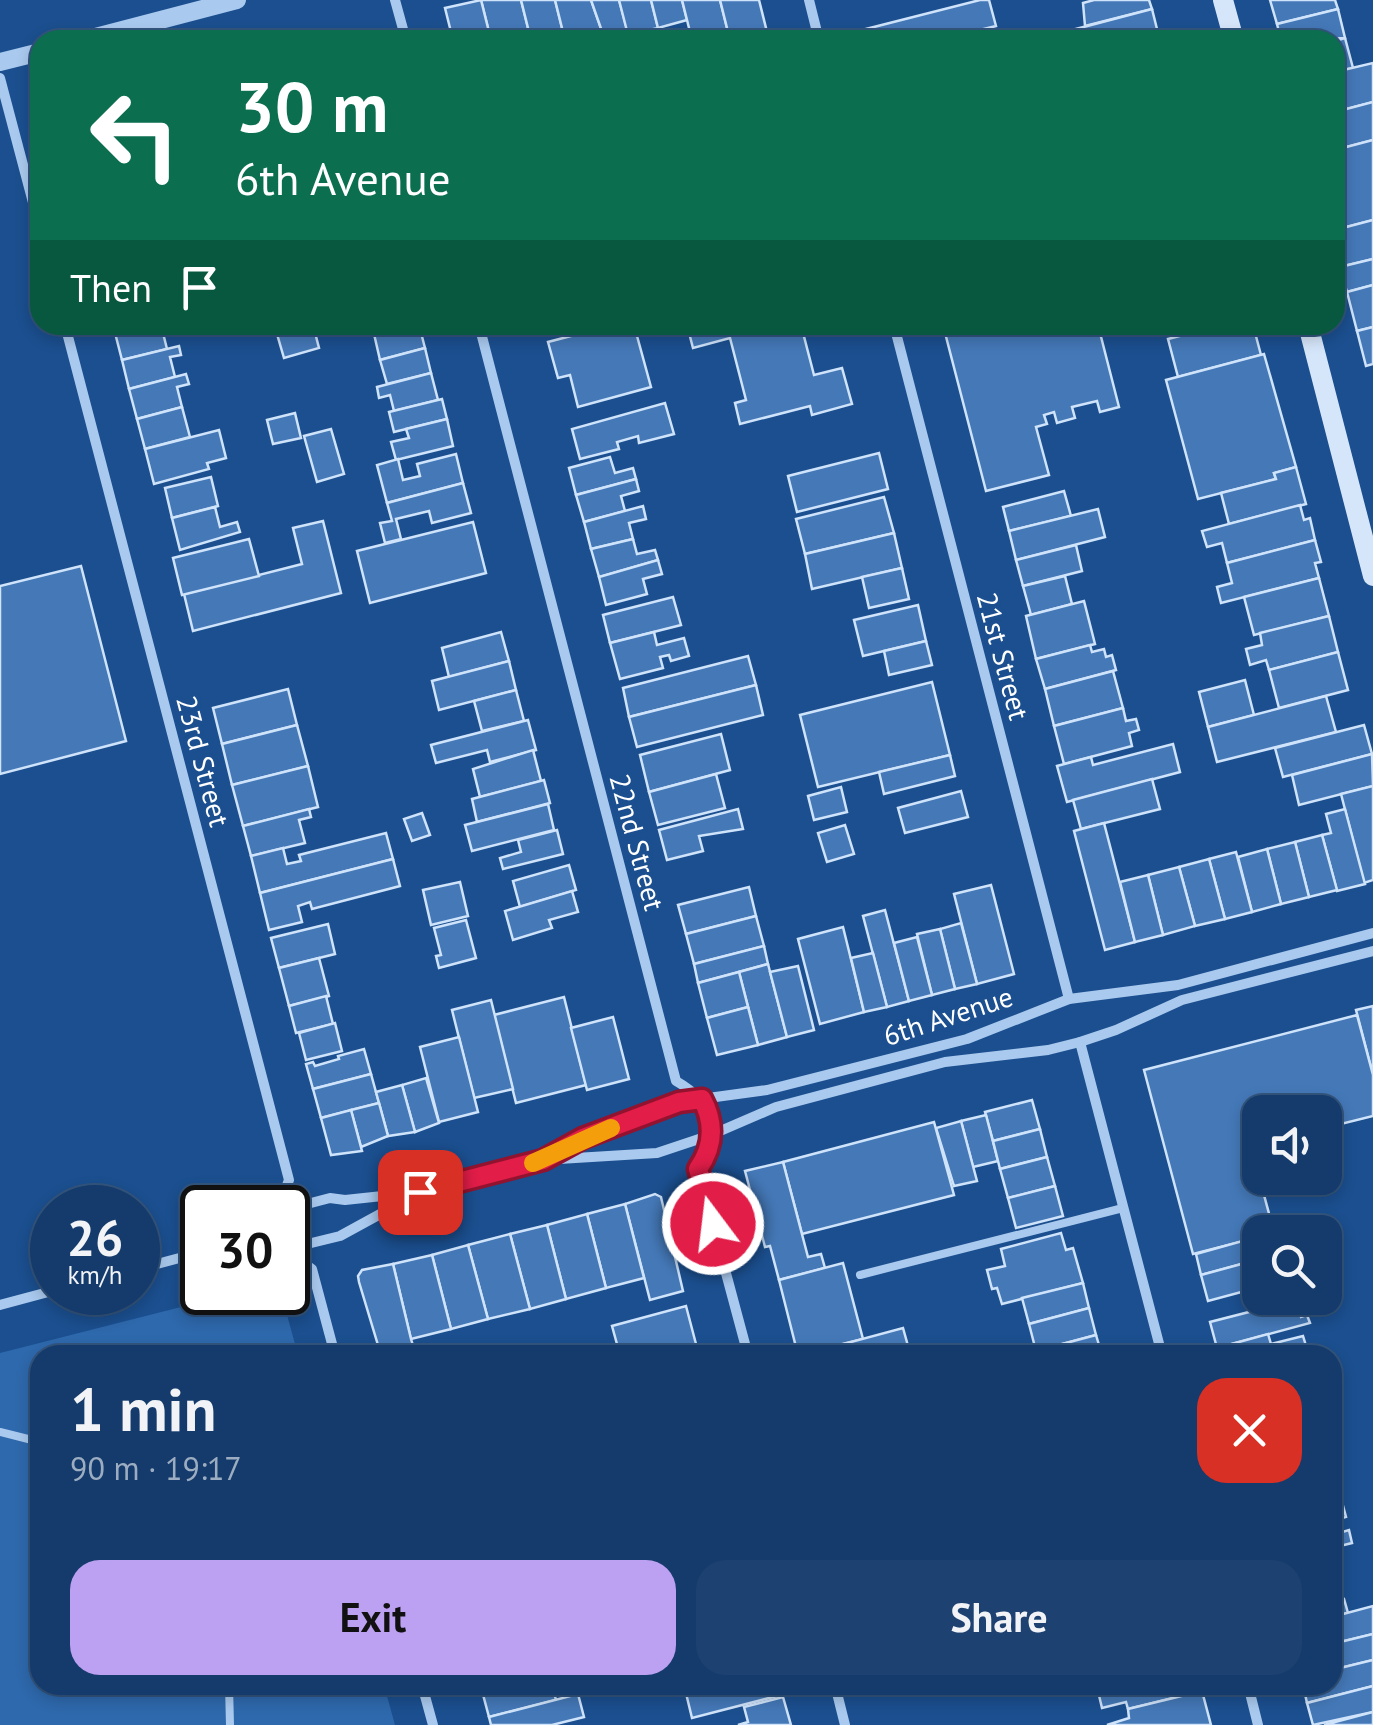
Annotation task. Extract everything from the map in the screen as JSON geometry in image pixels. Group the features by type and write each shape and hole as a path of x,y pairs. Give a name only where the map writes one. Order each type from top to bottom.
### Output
{"main road":[{"path":"1223,0 1231,30"},
{"path":"1311,335 1373,576"}],"street":[{"path":"122,30 237,0"},
{"path":"395,0 403,30"},
{"path":"809,0 817,30"},
{"path":"0,62 30,54"},
{"path":"0,78 30,191"},
{"name":"23rd Street","path":"68,335 289,1180 287,1185"},
{"name":"22nd Street","path":"483,335 676,1081 702,1099 712,1117 708,1156 698,1169 745,1345"},
{"name":"21st Street","path":"897,335 1069,999"},
{"name":"6th Avenue","path":"543,1160 583,1138 679,1102 767,1090 967,1039 1069,999 1178,984 1373,933"},
{"name":"6th Avenue","path":"310,1203 330,1198 420,1192 543,1160 656,1153 711,1136 776,1106 944,1062 1048,1050 1080,1042 1182,1000 1373,951"},
{"path":"1080,1042 1159,1345"},
{"name":"6th Avenue","path":"310,1244 340,1236 420,1192"},
{"path":"310,1267 332,1345"},
{"path":"0,1304 30,1296"},
{"path":"424,1695 432,1725"},
{"path":"838,1695 845,1725"},
{"path":"1250,1695 1258,1725"}],"lane":[{"path":"860,1275 1124,1208"},
{"path":"0,1432 30,1440"},
{"path":"228,1695 230,1725"}],"shaded area":[{"path":"180,1307 180,1315 287,1315 295,1345 31,1345"},
{"path":"30,1345 30,1695 387,1695 395,1725 0,1725 0,1353"}],"building":[{"path":"481,0 521,0 528,30 488,30"},
{"path":"481,0 488,30 450,30 445,8"},
{"path":"521,0 555,0 562,30 528,30"},
{"path":"555,0 591,0 602,30 562,30"},
{"path":"591,0 619,0 627,30 602,30"},
{"path":"619,0 651,0 658,28 627,30"},
{"path":"651,0 682,0 687,20 658,28"},
{"path":"682,0 720,0 728,30 690,30"},
{"path":"720,0 759,0 766,30 728,30"},
{"path":"980,0 989,0 996,26 980,30 866,29"},
{"path":"1149,0 1152,9 1085,26 1083,3"},
{"path":"1270,0 1335,0 1338,9 1277,24"},
{"path":"1152,9 1157,30 1076,30"},
{"path":"1338,9 1343,30 1278,30 1277,24"},
{"path":"1345,38 1353,68 1345,70"},
{"path":"1373,63 1373,102 1345,109 1345,70"},
{"path":"1373,102 1373,140 1345,147 1345,109"},
{"path":"1373,140 1373,220 1345,227 1345,147"},
{"path":"1373,220 1373,259 1345,266 1345,227"},
{"path":"1373,259 1373,285 1347,292 1345,266"},
{"path":"1373,285 1373,327 1357,331 1347,292"},
{"path":"1373,327 1373,364 1366,366 1357,331"},
{"path":"116,335 164,335 167,349 122,360"},
{"path":"277,335 316,335 319,348 284,358"},
{"path":"374,335 422,335 425,348 380,360"},
{"path":"575,335 637,335 651,387 578,407 570,375 558,378 548,342"},
{"path":"690,335 804,335 814,375 842,368 852,404 812,415 810,406 740,424 735,403 746,400 730,338 693,348"},
{"path":"946,335 1101,335 1119,407 1100,412 1097,401 1072,407 1075,418 1057,423 1054,412 1044,415 1047,424 1036,427 1049,475 986,491"},
{"path":"1183,335 1256,335 1261,355 1178,377 1168,339"},
{"path":"179,346 181,355 170,357 175,377 129,389 122,360"},
{"path":"425,348 431,373 387,384 380,360"},
{"path":"1264,354 1296,467 1274,473 1276,479 1198,499 1166,380"},
{"path":"431,373 438,400 394,411 390,395 379,398 377,387"},
{"path":"186,374 189,384 177,387 182,407 137,419 129,389"},
{"path":"442,399 447,419 394,432 389,412"},
{"path":"665,403 674,434 639,443 638,436 617,442 619,449 580,459 572,429"},
{"path":"182,407 190,437 145,449 137,419"},
{"path":"295,413 301,438 273,444 267,420"},
{"path":"447,419 453,446 396,460 391,442 409,438 406,429"},
{"path":"331,429 344,474 317,482 304,436"},
{"path":"219,430 226,458 207,463 209,469 154,484 145,449"},
{"path":"879,453 888,489 797,512 788,476"},
{"path":"456,454 463,483 387,503 377,465 398,459 403,480 420,476 417,464"},
{"path":"610,457 615,473 633,468 636,479 576,495 569,468"},
{"path":"1296,467 1306,504 1229,524 1221,493 1276,479 1274,473"},
{"path":"211,477 218,506 172,518 165,488"},
{"path":"636,479 639,491 621,496 625,511 584,522 576,495"},
{"path":"463,483 471,513 432,523 429,511 396,519 401,539 385,543 380,523 392,521 387,503"},
{"path":"1064,491 1071,516 1009,531 1003,507"},
{"path":"884,497 894,533 805,554 796,519"},
{"path":"1300,505 1304,520 1310,518 1315,540 1227,563 1222,543 1207,547 1202,531"},
{"path":"643,506 646,519 629,523 633,539 591,549 584,522"},
{"path":"215,507 220,527 237,522 240,532 180,550 172,518"},
{"path":"1098,509 1105,537 1016,560 1009,531"},
{"path":"323,521 341,593 193,631 184,594 302,564 293,528"},
{"path":"473,522 486,573 370,603 357,551"},
{"path":"894,533 902,568 812,589 805,554"},
{"path":"249,539 259,576 182,595 173,558"},
{"path":"633,539 637,554 655,550 658,560 599,577 591,549"},
{"path":"1315,540 1321,562 1315,563 1319,578 1221,603 1217,587 1232,583 1227,563"},
{"path":"1076,545 1082,571 1023,586 1016,560"},
{"path":"658,560 662,574 643,579 647,594 606,605 599,577"},
{"path":"81,566 126,741 0,774 0,586"},
{"path":"902,568 909,599 869,608 862,577"},
{"path":"1065,576 1072,604 1031,615 1023,586"},
{"path":"1319,578 1329,616 1254,635 1244,597"},
{"path":"673,597 681,625 610,643 603,615"},
{"path":"1084,601 1095,644 1036,659 1026,616"},
{"path":"918,605 926,641 863,656 854,620"},
{"path":"1329,616 1338,652 1269,670 1266,660 1250,665 1246,649 1262,645 1260,633"},
{"path":"501,632 509,661 449,677 442,648"},
{"path":"654,632 657,645 684,638 689,656 671,661 669,655 660,657 663,668 620,679 610,643"},
{"path":"926,641 932,665 889,675 884,651"},
{"path":"1090,645 1092,652 1104,649 1106,657 1112,655 1116,670 1045,689 1036,659"},
{"path":"1338,652 1348,690 1279,708 1269,670"},
{"path":"748,656 756,685 629,717 623,688"},
{"path":"509,661 516,690 439,710 432,681"},
{"path":"1113,671 1123,708 1054,726 1045,689"},
{"path":"1245,680 1254,715 1208,727 1199,692"},
{"path":"932,682 950,755 818,787 800,715"},
{"path":"756,685 763,715 637,747 629,717"},
{"path":"288,689 297,725 222,744 213,708"},
{"path":"516,690 524,721 482,731 474,701"},
{"path":"1326,696 1336,732 1217,762 1208,727"},
{"path":"1123,708 1126,721 1136,719 1139,730 1129,733 1132,746 1064,764 1054,726"},
{"path":"528,720 536,750 490,762 487,750 436,763 431,745"},
{"path":"297,725 308,766 232,785 222,744"},
{"path":"1364,725 1372,754 1283,777 1275,748"},
{"path":"721,734 730,770 649,792 640,755"},
{"path":"1173,744 1180,772 1067,802 1057,766 1091,757 1093,765"},
{"path":"533,750 541,781 480,797 473,769"},
{"path":"1372,754 1373,786 1299,805 1292,775"},
{"path":"950,755 955,776 884,794 879,772"},
{"path":"308,766 318,807 243,826 232,785"},
{"path":"716,774 725,808 658,825 649,792"},
{"path":"1152,779 1160,809 1081,829 1073,800"},
{"path":"544,780 550,803 477,822 472,799"},
{"path":"1373,786 1373,880 1364,883 1341,794"},
{"path":"841,787 847,812 814,820 808,796"},
{"path":"961,791 968,817 905,833 898,808"},
{"path":"548,804 554,830 472,851 465,825"},
{"path":"309,809 311,817 299,820 305,843 251,856 243,826"},
{"path":"738,809 743,829 699,836 703,851 667,860 659,830"},
{"path":"1345,809 1365,884 1337,891 1322,835 1331,833 1326,814"},
{"path":"422,813 430,835 412,841 404,819"},
{"path":"1104,823 1135,942 1105,950 1074,831"},
{"path":"845,825 854,854 827,862 818,833"},
{"path":"557,830 563,854 503,869 500,858 521,852 518,840"},
{"path":"386,833 393,859 260,893 251,856 283,848 287,864 301,861 299,855"},
{"path":"1322,835 1337,890 1309,897 1295,842"},
{"path":"1295,842 1309,897 1281,904 1267,849"},
{"path":"1267,849 1281,904 1252,912 1238,857"},
{"path":"1236,852 1252,912 1225,919 1209,859"},
{"path":"393,859 400,886 312,909 310,902 298,906 302,922 269,930 260,893"},
{"path":"1209,859 1225,919 1195,926 1179,867"},
{"path":"569,865 576,890 520,907 513,881"},
{"path":"1179,867 1195,926 1163,935 1148,875"},
{"path":"1148,875 1163,935 1135,942 1120,882"},
{"path":"460,882 468,916 431,925 423,890"},
{"path":"991,885 1014,974 977,984 954,894"},
{"path":"749,887 756,916 686,934 678,905"},
{"path":"572,891 578,912 549,920 552,928 513,940 505,911"},
{"path":"885,910 909,1001 887,1007 863,916"},
{"path":"756,916 764,946 694,964 686,934"},
{"path":"466,920 476,958 439,968 436,956 441,955 434,928"},
{"path":"961,923 977,984 955,989 940,929"},
{"path":"328,924 335,954 279,968 271,938"},
{"path":"843,927 864,1012 820,1024 798,939"},
{"path":"940,929 955,989 932,995 917,934"},
{"path":"917,937 932,995 909,1001 894,943"},
{"path":"764,946 768,964 698,983 694,964"},
{"path":"873,953 887,1007 864,1012 851,958"},
{"path":"319,958 329,996 289,1006 279,968"},
{"path":"768,964 787,1037 758,1045 739,972"},
{"path":"798,966 814,1030 787,1037 770,972"},
{"path":"739,972 748,1007 707,1018 698,983"},
{"path":"326,996 333,1024 296,1033 289,1006"},
{"path":"564,997 586,1085 516,1103 494,1015"},
{"path":"491,1000 513,1089 474,1098 452,1010"},
{"path":"1373,1006 1373,1075 1356,1010"},
{"path":"748,1007 758,1045 717,1055 707,1018"},
{"path":"1357,1015 1373,1075 1373,1116 1342,1124 1342,1095 1242,1095 1242,1195 1264,1195 1269,1215 1242,1215 1242,1242 1193,1254 1144,1070"},
{"path":"613,1017 629,1079 587,1090 571,1028"},
{"path":"335,1023 342,1051 306,1060 299,1033"},
{"path":"459,1037 478,1112 439,1122 420,1047"},
{"path":"364,1049 371,1074 313,1089 306,1064 313,1062 315,1066"},
{"path":"371,1074 379,1103 321,1118 313,1089"},
{"path":"426,1078 439,1123 415,1132 402,1085"},
{"path":"402,1085 415,1132 388,1136 376,1092"},
{"path":"1032,1100 1040,1129 993,1141 985,1112"},
{"path":"379,1103 388,1136 361,1147 351,1110"},
{"path":"351,1110 362,1151 331,1155 321,1118"},
{"path":"986,1115 998,1161 973,1167 961,1121"},
{"path":"961,1121 977,1181 954,1186 936,1128"},
{"path":"934,1122 954,1195 802,1234 783,1162"},
{"path":"1040,1129 1047,1157 1000,1169 993,1141"},
{"path":"1047,1157 1055,1186 1008,1198 1000,1169"},
{"path":"783,1162 808,1257 821,1254 825,1268 779,1280 770,1246 765,1247 745,1171"},
{"path":"1055,1186 1063,1216 1016,1228 1008,1198"},
{"path":"655,1194 661,1197 683,1291 650,1300 625,1204"},
{"path":"625,1204 644,1278 606,1288 587,1214"},
{"path":"587,1214 606,1288 566,1299 547,1225"},
{"path":"547,1225 566,1299 530,1309 510,1234"},
{"path":"1061,1233 1066,1250 1073,1248 1083,1283 1002,1304 997,1288 992,1289 987,1270 1005,1266 1001,1249"},
{"path":"510,1234 530,1309 488,1319 468,1245"},
{"path":"1242,1241 1242,1264 1201,1275 1196,1254"},
{"path":"468,1245 488,1319 451,1329 432,1255"},
{"path":"432,1255 451,1329 411,1339 393,1264"},
{"path":"843,1263 863,1339 839,1345 795,1345 779,1280"},
{"path":"393,1264 413,1345 378,1345 359,1282 362,1270"},
{"path":"1242,1264 1242,1292 1208,1301 1201,1275"},
{"path":"1083,1283 1089,1308 1029,1324 1022,1298"},
{"path":"686,1306 696,1344 617,1345 612,1326"},
{"path":"1089,1308 1096,1335 1058,1345 1034,1345 1029,1324"},
{"path":"1242,1314 1307,1315 1310,1323 1228,1345 1216,1345 1210,1322"},
{"path":"903,1328 908,1345 840,1345"},
{"path":"1268,1334 1271,1344 1303,1336 1306,1345 1228,1345"},
{"path":"1096,1335 1099,1345 1058,1345"},
{"path":"1349,1530 1352,1543 1342,1546 1342,1532"},
{"path":"1373,1606 1373,1634 1342,1642 1342,1614"},
{"path":"1373,1634 1373,1660 1342,1668 1342,1642"},
{"path":"1373,1660 1373,1686 1342,1694 1342,1668"},
{"path":"1373,1686 1373,1712 1313,1725 1307,1703"},
{"path":"483,1695 555,1695 556,1700 489,1717"},
{"path":"578,1695 584,1717 552,1725 491,1725 489,1717"},
{"path":"686,1695 777,1696 692,1718"},
{"path":"1099,1695 1186,1695 1128,1709 1126,1702 1102,1708"},
{"path":"1186,1695 1203,1695 1211,1725 1107,1725 1129,1718 1128,1709"},
{"path":"1305,1695 1338,1695 1307,1703"},
{"path":"783,1697 791,1725 738,1725 748,1722 744,1707"},
{"path":"1373,1712 1373,1725 1324,1725"}],"slow traffic":[{"path":"533,1163 611,1128"}],"route":[{"path":"420,1192 543,1160 583,1138 679,1102 702,1099 712,1117 711,1136 708,1156 698,1169 713,1224"}]}
